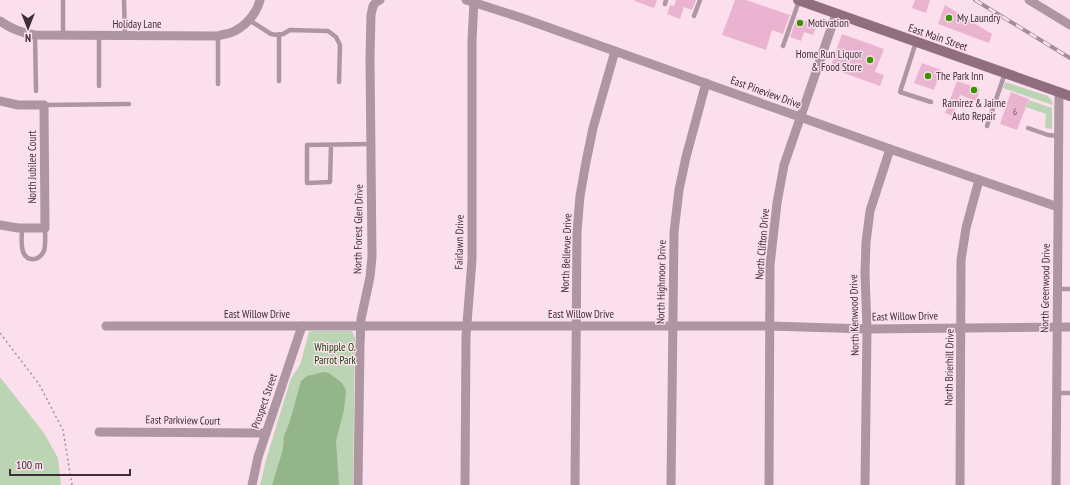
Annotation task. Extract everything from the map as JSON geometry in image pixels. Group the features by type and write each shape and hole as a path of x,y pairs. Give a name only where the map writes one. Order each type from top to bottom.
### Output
{"main road":[{"name":"East Main Street","path":"798,0 1070,96"}],"street":[{"name":"Holiday Lane","path":"0,21 8,27 24,34 35,35 218,36 230,33 241,27 255,13 260,0"},
{"path":"1029,0 1070,25"},
{"name":"North Forest Glen Drive","path":"358,485 361,319 370,278 372,257 371,15 373,6 377,1"},
{"name":"East Pineview Drive","path":"471,1 1058,207"},
{"name":"Fairlawn Drive","path":"465,485 467,326 472,260 471,1"},
{"name":"North Clifton Drive","path":"769,485 770,266 777,202 784,165 836,14"},
{"name":"North Bellevue Drive","path":"575,485 577,232 580,196 593,128 615,51"},
{"name":"North Highmoor Drive","path":"671,485 674,232 679,190 686,157 706,83"},
{"name":"North Greenwood Drive","path":"1056,485 1058,92"},
{"path":"0,102 18,105 44,105"},
{"name":"North Jubilee Court","path":"44,105 45,228"},
{"name":"North Kenwood Drive","path":"865,485 867,329 865,273 866,242 870,211 890,149"},
{"name":"North Brierhill Drive","path":"960,485 961,260 966,228 979,180"},
{"path":"0,225 22,228 45,228"},
{"name":"East Willow Drive","path":"106,326 769,326 867,329 1070,327"},
{"name":"Prospect Street","path":"252,485 258,457 302,326"},
{"name":"East Parkview Court","path":"99,432 266,433"}],"lane":[{"path":"63,0 64,35"},
{"path":"124,0 125,36"},
{"path":"694,16 700,0"},
{"path":"783,46 798,0"},
{"path":"249,20 271,34 279,34 290,30 328,31 336,37 340,45 340,82"},
{"path":"279,34 279,80"},
{"path":"35,35 36,91"},
{"path":"99,36 100,86"},
{"path":"218,36 218,84"},
{"path":"916,42 900,92 931,102"},
{"path":"986,126 1005,73"},
{"path":"44,105 129,104"},
{"path":"1028,128 1048,135 1058,136"},
{"path":"331,145 330,182 307,182 307,145 371,144"},
{"path":"22,228 22,251 26,256 32,259 39,257 43,252 45,228"},
{"path":"1057,289 1070,290"},
{"path":"1056,393 1070,393"}],"path":[{"path":"0,333 39,384 63,430 72,485"}],"green space":[{"path":"1005,82 1048,96 1053,105 1003,88"},
{"path":"1029,100 1052,108 1052,129 1045,128 1046,114 1026,107"},
{"name":"Whipple O. Parrot Park","path":"352,331 355,338 353,485 260,485 291,378 300,365 309,332"},
{"path":"0,377 44,433 58,458 61,485 0,485"}],"shaded area":[{"path":"324,372 329,373 342,383 346,390 344,410 336,441 339,485 272,485 283,449 284,436 290,421 301,381 307,376"}],"building":[{"path":"635,0 657,0 654,8"},
{"path":"676,0 696,0 692,10 684,7 680,19 667,14 670,5 674,6"},
{"path":"735,0 746,0 790,15 783,34 772,30 766,50 722,35"},
{"path":"915,0 930,0 926,13 912,8"},
{"path":"945,5 992,34 989,43 938,24"},
{"path":"797,18 817,25 813,35 804,32 801,41 790,37"},
{"path":"842,34 884,49 875,72 884,75 880,86 830,68"},
{"name":"The Park Inn","path":"922,63 941,70 934,90 914,83"},
{"path":"957,81 980,89 976,101 960,95 953,116 945,113"},
{"path":"1011,92 1029,99 1017,130 1000,124"}],"railway":[{"path":"975,0 1070,58"}],"place":[{"name":"My Laundry","path":"949,18"},
{"name":"Motivation","path":"800,23"},
{"name":"Home Run Liquor & Food Store","path":"870,60"},
{"name":"The Park Inn","path":"928,76"},
{"name":"Ramirez & Jaime Auto Repair","path":"974,90"}]}
